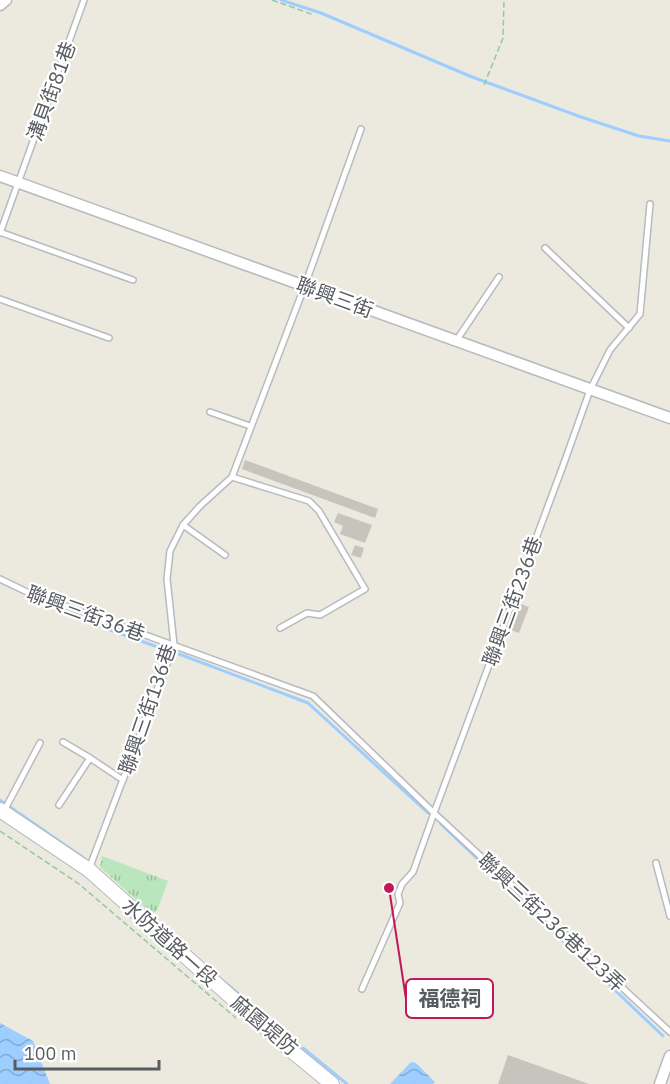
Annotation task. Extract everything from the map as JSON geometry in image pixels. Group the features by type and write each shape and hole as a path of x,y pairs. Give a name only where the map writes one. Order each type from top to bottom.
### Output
{"street":[{"path":"0,5 6,0"},
{"name":"聯興三街","path":"0,176 670,418"},
{"name":"水防道路一段","path":"4,808 89,870 287,1047 332,1084"},
{"path":"660,1084 670,1056"}],"lane":[{"name":"溝貝街81巷","path":"18,183 84,0"},
{"name":"聯興三街136巷","path":"89,870 174,645 167,579 170,551 183,525 232,477 361,129"},
{"path":"18,183 0,232 133,280"},
{"name":"聯興三街236巷","path":"362,989 400,903 398,894 402,884 413,872 590,390 610,350 640,314 650,204"},
{"path":"545,248 629,328"},
{"path":"456,341 499,277"},
{"path":"0,299 109,338"},
{"path":"210,412 250,426"},
{"path":"232,477 309,501 319,511 365,589 320,615 307,613 280,628"},
{"path":"183,525 225,555"},
{"name":"聯興三街36巷","path":"0,579 27,592 174,645"},
{"path":"174,645 313,696 434,813"},
{"path":"63,742 123,780"},
{"path":"4,808 40,743"},
{"path":"59,805 90,758"},
{"name":"聯興三街236巷123弄","path":"434,813 670,1032"},
{"path":"656,863 670,915"}],"path":[{"path":"272,0 314,15"},
{"path":"484,85 503,38 504,0"},
{"name":"麻園堤防","path":"0,831 79,884 238,1020"}],"green space":[{"path":"102,856 168,881 157,911 151,913 100,867"}],"water":[{"path":"0,1023 33,1041 50,1084 0,1084"},
{"path":"411,1062 416,1063 435,1082 433,1084 390,1084"}],"building":[{"path":"245,460 378,509 375,518 242,469"},
{"path":"338,513 372,525 365,543 340,534 343,526 334,522"},
{"path":"355,545 364,548 361,558 351,555"},
{"path":"518,603 529,607 519,633 508,629"},
{"path":"389,882 394,885 388,893 383,890"},
{"path":"508,1055 589,1084 498,1084"}],"waterway":[{"path":"281,0 321,13 472,77 581,117 639,136 670,141"},
{"path":"94,624 163,649"},
{"path":"179,654 308,703 428,813"},
{"path":"0,800 85,859"},
{"path":"441,824 663,1036"},
{"path":"223,981 290,1037"},
{"path":"303,1048 347,1084"}],"place":[{"name":"福德祠","path":"389,888"}]}
